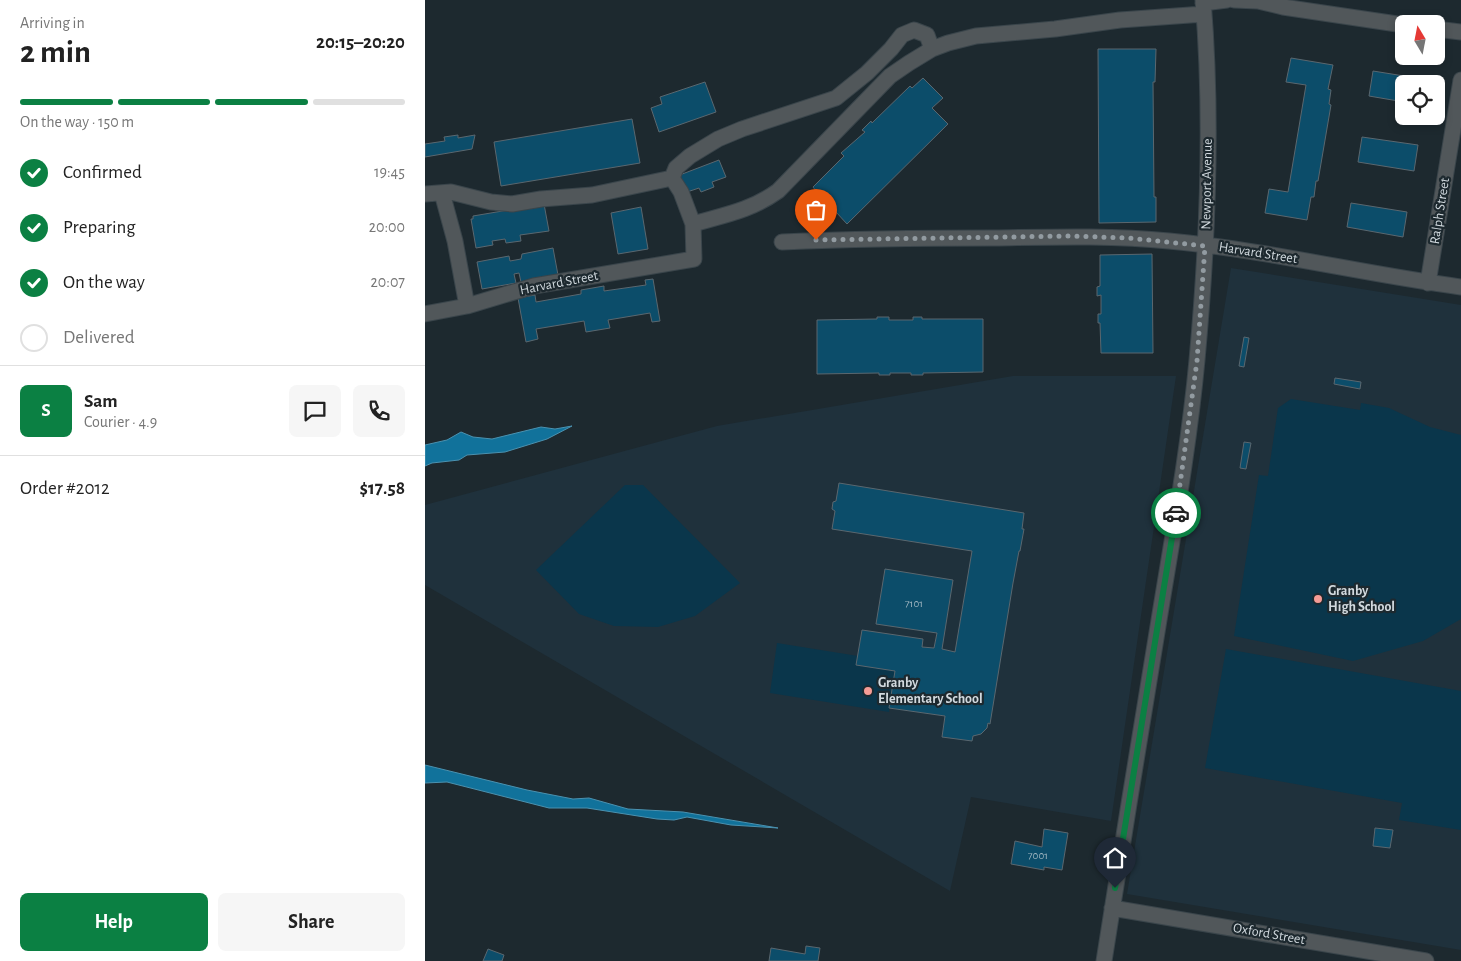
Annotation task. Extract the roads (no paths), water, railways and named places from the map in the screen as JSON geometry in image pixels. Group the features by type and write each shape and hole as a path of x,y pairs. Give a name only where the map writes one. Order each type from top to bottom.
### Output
{"street":[{"path":"672,178 681,192 693,224 751,208 771,196 788,181 890,76 932,50 948,43 976,36 1055,29 1120,20 1227,0"},
{"path":"1234,0 1259,1 1395,24"},
{"name":"Newport Avenue","path":"1103,961 1186,447 1197,361 1205,246 1208,124 1203,6"},
{"path":"672,178 676,168 690,156 718,140 742,129 836,98 867,73 902,35 914,30 927,35 932,50"},
{"path":"1445,30 1461,32"},
{"name":"Ralph Street","path":"1428,282 1461,80"},
{"path":"425,194 451,192 491,202 512,204 541,199 592,195 672,178"},
{"path":"442,192 455,241 467,306"},
{"name":"Harvard Street","path":"425,314 467,306 534,286 695,259 693,224"},
{"name":"Harvard Street","path":"782,242 1070,236 1129,238 1270,254 1461,287"},
{"name":"Oxford Street","path":"1112,908 1426,961"}],"water":[{"path":"572,426 547,439 505,452 467,455 459,460 432,463 425,466 425,445 447,440 461,432 473,437 492,439 541,427 555,429"},
{"path":"425,765 527,790 573,799 589,798 628,809 683,812 778,828 731,825 687,817 674,820 657,819 587,808 549,808 447,782 425,783"}],"place":[{"name":"Granby High School","path":"1318,599"},
{"name":"Granby Elementary School","path":"868,691"}]}
